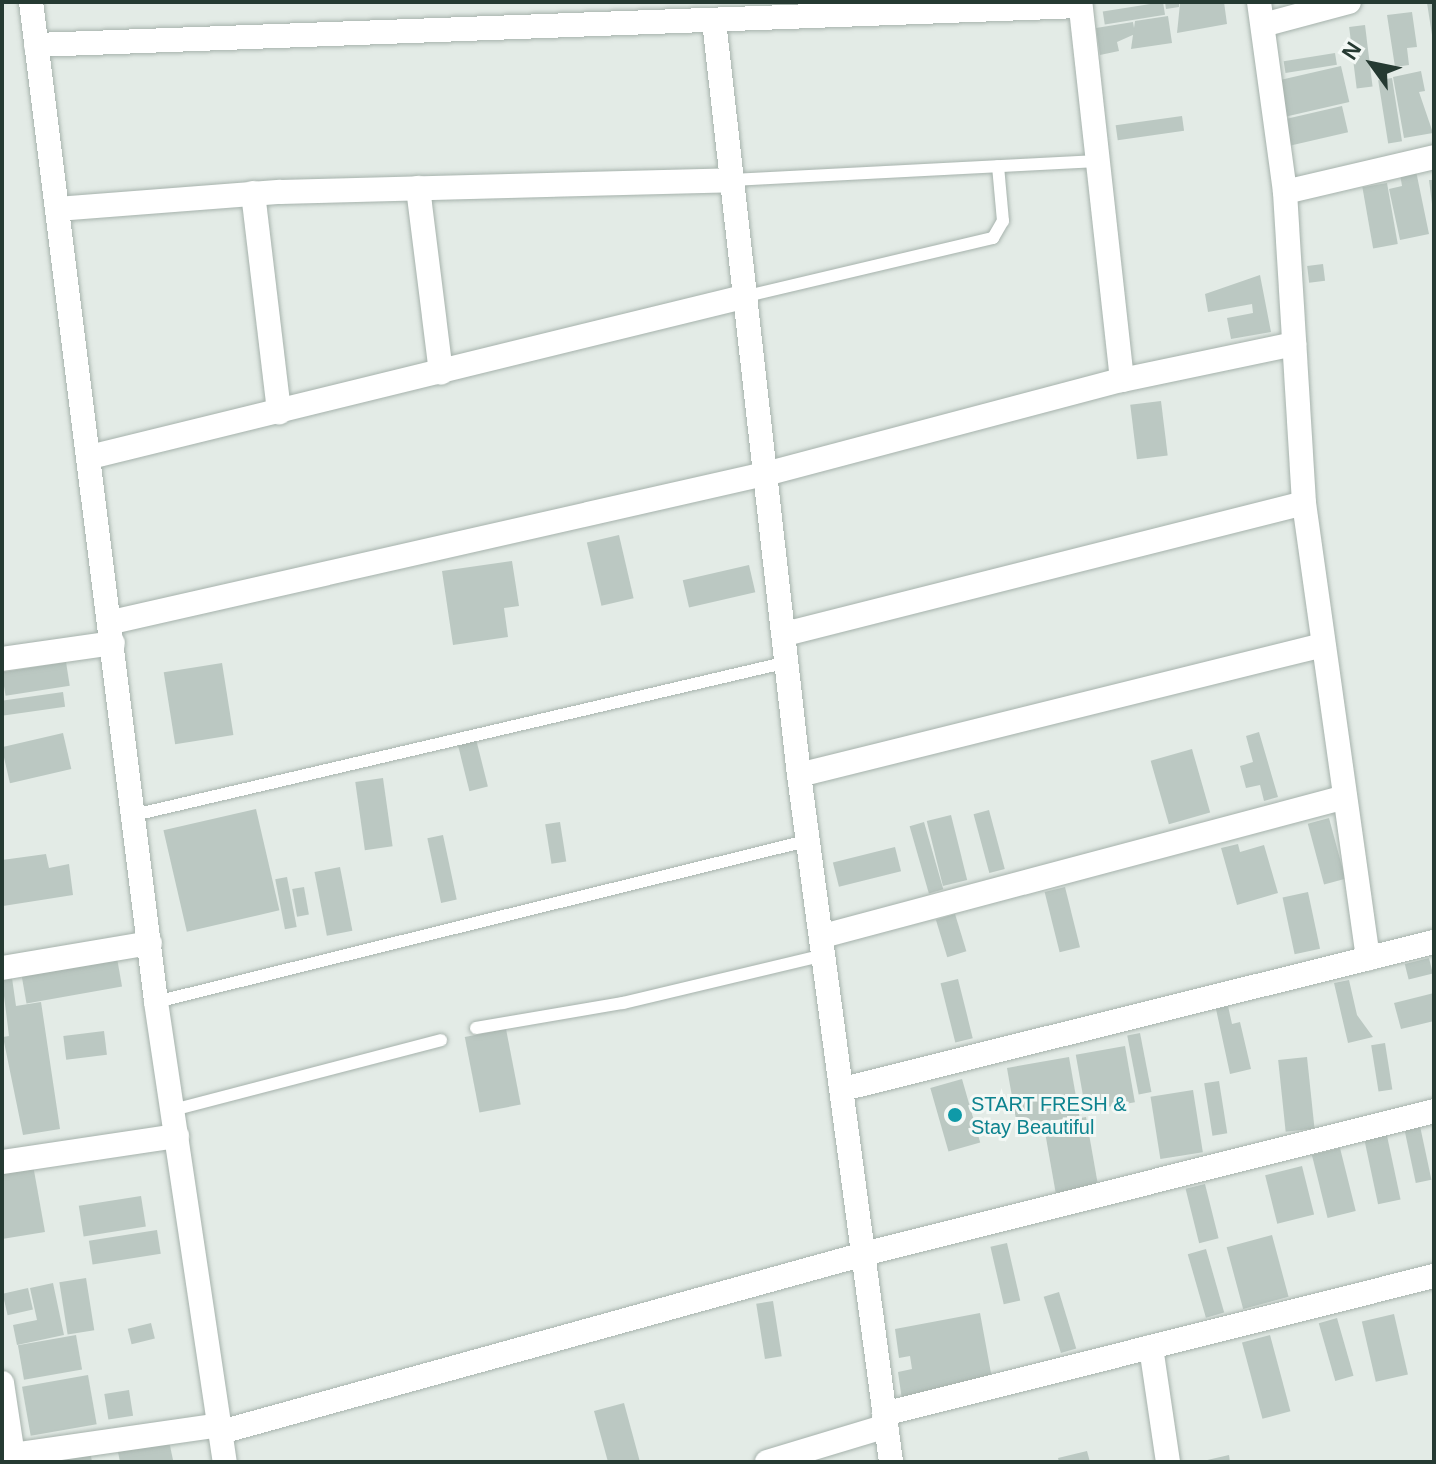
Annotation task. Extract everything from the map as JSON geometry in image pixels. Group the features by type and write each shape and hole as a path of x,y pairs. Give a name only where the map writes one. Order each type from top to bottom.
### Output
{"street":[{"path":"31,2 113,633 156,1002 225,1462"},
{"path":"1349,2 1261,14 1285,192 1304,503 1368,959"},
{"path":"36,45 714,21 1080,4 1122,380"},
{"path":"714,21 769,473 799,775 811,840 891,1462"},
{"path":"1285,192 1434,157"},
{"path":"57,209 253,193 733,180"},
{"path":"418,188 441,373"},
{"path":"253,193 279,412"},
{"path":"90,457 747,296"},
{"path":"2,659 769,473 1122,380 1294,344"},
{"path":"785,634 1304,503"},
{"path":"799,775 1323,645"},
{"path":"824,945 1345,797"},
{"path":"843,1089 1434,942"},
{"path":"2,968 150,943"},
{"path":"2,1383 14,1459 221,1428 864,1254 1434,1111"},
{"path":"2,1162 177,1136"},
{"path":"767,1462 885,1420 1151,1347 1434,1276"},
{"path":"1151,1347 1168,1462"}],"lane":[{"path":"733,180 1097,161"},
{"path":"747,296 993,238 1003,221 998,166"},
{"path":"134,815 788,662"},
{"path":"156,1002 811,840"},
{"path":"476,1028 623,1003 824,945"},
{"path":"173,1110 441,1040"}],"building":[{"path":"1163,2 1165,15 1105,24 1103,12"},
{"path":"1165,2 1179,2 1179,7 1166,9"},
{"path":"1224,2 1227,24 1177,33 1180,4"},
{"path":"1434,2 1434,35 1432,35 1427,3"},
{"path":"1412,12 1417,47 1407,48 1409,65 1395,67 1387,15"},
{"path":"1168,16 1172,43 1131,49 1135,21"},
{"path":"1133,22 1135,34 1117,42 1119,51 1100,55 1096,28"},
{"path":"1365,25 1373,87 1357,88 1349,27"},
{"path":"1335,53 1337,65 1286,73 1284,61"},
{"path":"1341,66 1349,102 1283,117 1275,81"},
{"path":"1421,71 1425,91 1419,92 1433,133 1404,138 1393,77"},
{"path":"1392,78 1402,141 1388,143 1378,80"},
{"path":"1342,106 1348,132 1289,146 1283,120"},
{"path":"1182,116 1184,131 1118,140 1116,125"},
{"path":"1416,171 1429,234 1400,240 1389,189 1402,186 1400,174"},
{"path":"1429,180 1434,180 1434,204 1432,204"},
{"path":"1387,183 1398,244 1373,248 1362,187"},
{"path":"1323,264 1325,281 1309,283 1307,266"},
{"path":"1260,275 1271,332 1231,339 1227,318 1253,313 1252,304 1208,312 1205,294"},
{"path":"1161,401 1168,456 1137,459 1130,405"},
{"path":"619,535 634,598 601,606 587,542"},
{"path":"512,561 519,606 504,608 508,637 453,645 442,571"},
{"path":"749,565 755,592 689,608 683,580"},
{"path":"66,662 70,686 6,696 2,672"},
{"path":"222,663 233,735 175,744 164,672"},
{"path":"63,692 65,707 4,715 2,701"},
{"path":"1259,732 1278,797 1264,801 1260,785 1246,788 1240,766 1253,762 1246,736"},
{"path":"63,733 71,769 10,783 2,747"},
{"path":"476,739 488,787 469,791 458,744"},
{"path":"1192,749 1210,812 1169,824 1151,761"},
{"path":"383,778 393,846 365,850 355,782"},
{"path":"256,809 279,910 187,932 163,830"},
{"path":"989,810 1005,869 989,873 974,814"},
{"path":"951,815 967,880 943,886 927,821"},
{"path":"1329,818 1345,879 1324,885 1308,824"},
{"path":"560,822 566,862 551,864 545,824"},
{"path":"924,822 943,889 929,893 910,826"},
{"path":"443,835 457,900 441,903 427,838"},
{"path":"1238,844 1240,852 1264,845 1278,893 1237,905 1221,848"},
{"path":"895,847 901,871 839,887 833,862"},
{"path":"46,854 49,868 69,864 73,895 3,906 2,860"},
{"path":"340,867 352,931 327,936 314,872"},
{"path":"287,877 297,927 285,929 275,879"},
{"path":"304,887 309,915 297,917 292,889"},
{"path":"1065,887 1080,947 1060,952 1045,892"},
{"path":"1308,892 1320,949 1295,954 1283,897"},
{"path":"955,914 966,951 947,957 936,920"},
{"path":"117,958 122,987 27,1003 21,975"},
{"path":"1429,958 1433,974 1409,980 1405,964"},
{"path":"12,978 16,1006 41,1002 60,1129 23,1135 3,1037 9,1036 2,980"},
{"path":"958,979 973,1038 955,1043 941,983"},
{"path":"1349,980 1357,1015 1373,1037 1348,1043 1334,983"},
{"path":"1434,993 1434,1021 1401,1029 1394,1003"},
{"path":"1228,1006 1232,1024 1240,1022 1251,1069 1230,1074 1216,1009"},
{"path":"506,1029 521,1105 479,1113 465,1037"},
{"path":"104,1031 107,1055 66,1060 63,1036"},
{"path":"1140,1033 1151,1092 1139,1094 1127,1035"},
{"path":"1385,1043 1392,1089 1379,1092 1371,1045"},
{"path":"1125,1046 1135,1102 1086,1111 1076,1055"},
{"path":"1069,1057 1079,1116 1017,1127 1007,1068"},
{"path":"1307,1057 1315,1129 1286,1132 1278,1060"},
{"name":"START FRESH & Stay Beautiful","path":"962,1079 980,1142 948,1152 930,1088"},
{"path":"1219,1081 1227,1133 1212,1136 1204,1083"},
{"path":"1193,1090 1203,1152 1160,1159 1151,1097"},
{"path":"1086,1117 1098,1187 1056,1194 1044,1124"},
{"path":"1420,1126 1431,1180 1416,1183 1404,1129"},
{"path":"1386,1131 1401,1199 1378,1204 1364,1136"},
{"path":"1340,1148 1356,1211 1328,1218 1312,1155"},
{"path":"33,1165 45,1232 2,1239 2,1170"},
{"path":"1302,1166 1314,1215 1277,1224 1265,1175"},
{"path":"1205,1184 1219,1238 1199,1243 1186,1189"},
{"path":"141,1196 146,1227 84,1236 79,1206"},
{"path":"157,1230 161,1254 93,1264 89,1241"},
{"path":"1272,1235 1289,1297 1243,1309 1227,1247"},
{"path":"1007,1243 1020,1300 1004,1304 990,1247"},
{"path":"1206,1249 1224,1312 1206,1318 1188,1254"},
{"path":"86,1278 94,1330 68,1335 59,1282"},
{"path":"53,1283 64,1335 17,1345 13,1325 37,1320 30,1288"},
{"path":"28,1288 33,1309 8,1315 3,1294"},
{"path":"1059,1292 1076,1348 1061,1353 1044,1297"},
{"path":"773,1301 782,1356 765,1359 756,1304"},
{"path":"980,1313 993,1384 902,1400 898,1372 912,1369 910,1356 899,1358 895,1329"},
{"path":"1394,1314 1408,1374 1376,1382 1362,1321"},
{"path":"1337,1318 1354,1376 1335,1381 1319,1323"},
{"path":"151,1323 155,1339 132,1344 128,1329"},
{"path":"76,1335 82,1369 24,1380 18,1345"},
{"path":"1270,1335 1290,1411 1262,1419 1242,1343"},
{"path":"88,1375 97,1424 31,1436 22,1387"},
{"path":"129,1390 133,1416 108,1420 104,1394"},
{"path":"624,1403 640,1462 608,1462 594,1411"},
{"path":"169,1441 173,1460 120,1462 118,1452"},
{"path":"90,1450 92,1462 27,1462"},
{"path":"1087,1451 1090,1462 1059,1462 1058,1458"},
{"path":"1229,1455 1230,1462 1203,1462 1203,1461"}],"place":[{"name":"START FRESH & Stay Beautiful","path":"955,1115"}]}
